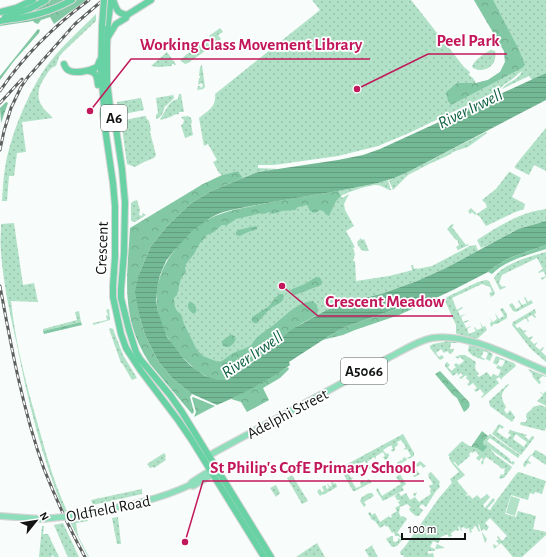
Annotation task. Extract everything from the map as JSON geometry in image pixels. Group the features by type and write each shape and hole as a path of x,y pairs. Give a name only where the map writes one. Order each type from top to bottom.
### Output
{"highway":[{"path":"0,12 16,8 32,0"},
{"path":"0,20 29,9 46,0"},
{"path":"0,20 25,17 47,11 72,0"},
{"name":"Crescent","path":"104,0 109,98 122,169 125,202 124,253 121,294 128,325 138,356 174,400 197,436 214,471"},
{"path":"112,0 120,14 127,15"},
{"name":"Crescent","path":"112,0 101,58 104,122 115,206 113,297 121,334 126,348 140,371 206,457"},
{"path":"105,42 114,27 126,18 127,15 151,0"},
{"path":"64,64 66,68 73,72 88,71 97,67 101,58"},
{"path":"88,71 93,72 97,78 99,93 103,100"},
{"name":"A6","path":"214,471 264,557"},
{"name":"A6","path":"214,471 271,557"}],"main road":[{"name":"Adelphi Street","path":"206,457 376,364 422,341 434,338 446,338 483,344 546,371"},
{"name":"Oldfield Road","path":"0,516 42,519 73,516 151,500 190,485 192,482 214,471"}],"shaded area":[{"path":"312,0 411,0 464,67 470,72 469,75 476,83 488,80 500,72 505,62 504,51 474,0 546,0 546,73 532,80 529,76 502,89 518,77 522,71 499,90 409,133 378,146 338,156 274,165 258,165 258,168 279,169 258,172 243,178 238,171 222,175 219,173 213,162 217,160 208,144 204,146 199,118 213,105 215,94 320,10"},
{"path":"96,14 96,21 63,52 59,57 56,66 49,70 39,89 39,101 44,109 53,118 22,122 26,152 17,153 14,176 9,176 7,201 2,201 4,172 7,156 15,129 26,102 39,77 51,60"},
{"path":"220,28 223,32 218,35 221,39 215,43 209,36"},
{"path":"205,39 211,47 188,63 185,64 180,60"},
{"path":"491,50 495,51 495,60 490,67 482,70 473,68 472,66 478,59"},
{"path":"167,52 176,65 172,64 172,66 158,67 151,66"},
{"path":"202,65 205,87 197,90 198,86 201,88 203,86 202,83 198,85 200,78 200,67"},
{"path":"179,94 181,94 184,112 179,112 179,114 161,120 160,119 172,102 178,99"},
{"path":"173,95 174,98 165,106 161,116 156,119 156,115 158,113 156,98"},
{"path":"141,98 144,110 119,115 117,102"},
{"path":"146,116 149,121 150,132 156,155 154,158 135,167 127,164 121,121"},
{"path":"188,116 191,118 193,135 185,138 181,125 183,124 184,120 181,117"},
{"path":"546,128 546,171 534,165 529,175 515,168 515,166"},
{"path":"486,132 487,133 468,147 455,151 408,175 393,190 389,180 408,172"},
{"path":"509,172 521,178 512,197 525,204 524,209 486,226 480,217 472,212 470,214 468,211 471,208 477,214 487,207 482,200 496,189"},
{"path":"388,180 391,190 375,185 348,192 341,196 342,198 349,194 344,204 345,210 354,226 346,231 355,247 353,248 355,254 353,261 355,261 356,281 389,276 413,270 411,265 413,265 414,269 432,266 470,246 476,245 478,251 417,281 384,293 352,301 302,323 233,375 167,337 161,323 186,237 272,202 338,191"},
{"path":"137,200 140,210 139,215 142,216 143,213 146,215 135,222 131,221 131,203"},
{"path":"546,209 546,221 518,229 481,248 477,240 496,228 524,214"},
{"path":"14,223 23,285 34,283 38,302 11,301 15,330 24,375 32,404 53,477 67,511 64,512 42,450 31,409 5,287 1,249 1,224"},
{"path":"452,224 454,225 452,227 466,245 469,245 458,250 456,247 459,245 458,241 447,229"},
{"path":"361,238 362,240 364,239 369,251 362,250 358,246 357,242"},
{"path":"546,252 546,276 543,271 538,272 543,269 537,258 502,275 499,283 502,287 506,287 500,290 494,278 498,273 517,261"},
{"path":"486,280 489,281 495,293 491,297 489,293 492,292 490,287 482,284 452,298 457,310 462,307 463,308 458,311 460,316 466,314 461,317 463,322 469,321 464,323 466,328 472,326 467,329 469,334 476,331 474,328 475,327 477,330 482,328 480,322 487,330 477,339 457,334 456,325 445,301 447,297 478,282"},
{"path":"525,297 528,302 531,300 533,303 516,312 513,311 509,305 512,303 516,309 521,306 518,301 519,300 522,305 527,303 524,298"},
{"path":"503,308 507,318 491,327 490,323 492,322 489,317 493,322 497,319 495,313 499,319 504,316 500,309"},
{"path":"109,309 110,320 93,325 93,323 107,320 106,316 108,315 106,310"},
{"path":"535,309 535,318 532,315 527,318 529,321 528,322 526,318 515,325 517,328 520,327 523,331 528,330 524,333 529,338 532,336 533,337 530,340 534,344 538,342 535,346 540,350 543,347 544,348 541,351 546,356 546,362 531,349 512,325 513,322"},
{"path":"79,311 81,322 43,331 43,329 77,320 75,312"},
{"path":"109,329 113,329 123,355 137,378 132,380 121,363"},
{"path":"446,341 457,343 451,343 450,349 454,349 450,354 447,351 444,353 441,349 436,353 439,357 442,355 444,358 440,360 430,346"},
{"path":"469,345 485,349 493,354 490,361 486,359 488,353 484,351 481,357 485,359 484,360 473,356 468,351"},
{"path":"465,355 476,362 475,369 479,374 477,375 479,377 487,372 491,377 493,374 498,376 501,370 496,368 498,365 502,367 505,361 500,359 497,365 493,363 496,356 514,363 516,366 502,378 502,380 499,377 496,379 499,383 482,398 481,397 484,394 480,389 476,392 474,390 477,388 473,383 469,386 467,384 470,382 466,378 466,375 461,379 459,378 463,375 461,373 457,376 457,373 453,376 445,366 447,362 450,365 448,367 451,371 456,367 454,365 456,363 459,365 464,361 460,357 458,359 455,357"},
{"path":"528,369 546,377 543,376 539,379 541,383 539,384"},
{"path":"508,384 509,385 504,390 502,398 506,407 504,410 507,414 510,410 515,417 512,422 490,406 489,401"},
{"path":"546,391 546,406 537,401 543,395 540,392 543,394"},
{"path":"540,405 546,407 545,431 520,424 521,422 526,422 527,413 533,407"},
{"path":"499,424 504,427 502,429 500,427 497,432 507,439 511,435 508,433 510,430 527,435 525,437 529,440 532,436 534,438 521,455 492,434","holes":["516,434 527,442 524,447 513,439"]},
{"path":"403,434 414,453 414,456 408,459 407,458 411,456 407,449 403,450 406,447 401,440 397,442 398,445 392,452 391,450 393,449 391,445 383,450 389,455 385,460 383,457 385,456 383,452 376,456 376,459 374,457 367,462 373,467 369,469 367,468 365,466 367,465 365,461 358,465 358,469 350,466 346,469 351,478 353,478 351,480 356,488 361,486 360,482 363,480 365,482 369,479 372,482 353,491 340,468"},
{"path":"490,434 520,455 518,458 490,438 487,441 510,459 510,461 515,462 513,465 489,448 494,454 512,467 504,478 501,479 499,478 501,474 503,475 505,472 505,469 499,467 500,465 499,466 493,462 494,460 492,461 486,457 482,465 482,457 479,461 476,458 479,455 475,451 473,453 471,452 469,454 470,456 458,466 454,461 453,462 465,475 457,481 468,494 466,495 467,496 469,495 473,499 477,495 481,499 487,494 490,497 483,505 485,508 493,498 495,500 487,509 491,510 519,472 546,481 542,494 535,492 534,494 530,493 528,500 511,495 505,514 516,517 518,511 536,516 533,529 546,532 546,535 522,557 513,557 501,543 494,549 493,544 497,546 499,544 496,541 499,539 497,537 498,536 502,541 507,536 490,518 485,523 489,527 486,531 484,529 481,531 479,524 479,532 476,526 473,527 474,528 471,530 472,532 470,533 469,528 461,528 461,531 459,526 459,530 451,533 452,536 449,537 447,534 439,538 440,540 438,543 433,541 430,547 435,549 435,551 428,551 428,554 433,553 434,557 404,557 400,552 439,498 452,483 450,479 459,472 451,462 448,455 462,441 475,448 484,445 483,442"},
{"path":"535,450 546,456 546,465 531,455 528,460 531,463 528,463 524,467 523,464"},
{"path":"164,453 166,460 154,468 150,468 147,464"},
{"path":"405,457 407,460 394,468 397,463"},
{"path":"388,460 393,468 391,469 389,469 385,462"},
{"path":"420,461 426,466 423,468 421,465 416,467 420,474 414,477 413,476 417,473 415,470 411,472 410,469"},
{"path":"431,472 440,482 440,487 426,507 422,504 419,507 423,510 419,516 416,516 410,511 409,509 411,507 407,504 400,507 399,513 401,517 403,516 407,519 397,533 404,538 403,539 395,536 394,532 392,533 388,526 386,527 385,525 380,528 375,521 372,520 368,513 370,512 372,515 375,513 380,522 389,516 390,518 392,517 391,515 397,511 395,508 400,505 398,502 400,501 397,500 395,496 390,499 399,493 401,496 406,493 410,500 415,497 419,502 431,494 431,489 429,486 433,484 428,474"},
{"path":"400,474 406,484 402,487 404,490 383,501 376,490 377,487 382,496 401,484 396,477"},
{"path":"292,475 308,501 302,504 287,478"},
{"path":"332,481 334,484 336,483 337,487 320,496 317,491 320,489 322,492 324,491 322,487 325,485 327,489 329,488 327,484 330,487 332,485"},
{"path":"276,485 280,493 276,497 270,488"},
{"path":"142,489 142,494 93,505 91,500"},
{"path":"372,493 374,496 364,502 366,505 364,507 360,501 362,497"},
{"path":"511,496 520,499 515,516 506,513"},
{"path":"118,517 121,544 117,544 112,518"},
{"path":"87,519 88,521 76,523 78,536 89,557 70,522"},
{"path":"63,523 79,557 68,557 66,553 54,525"},
{"path":"42,526 44,526 43,534 48,534 59,557 54,557 53,555 51,557 39,557"},
{"path":"481,531 487,539 485,543"},
{"path":"393,536 393,541 395,542 398,541 398,538 402,540 397,546 392,547 386,539"},
{"path":"317,543 325,557 296,557"},
{"path":"374,544 372,546 378,557 369,557 365,550"},
{"path":"437,544 445,548 435,549"}],"green space":[{"path":"51,0 66,0 52,6 29,12"},
{"path":"77,0 86,0 54,24 50,17 41,20 38,24 33,21 0,26 0,24 20,21 50,13"},
{"path":"474,0 493,0 519,50 525,65 522,68 451,105 448,101 446,92 457,83 476,83 488,80 500,72 505,62 504,51"},
{"path":"38,29 40,30 39,33 14,61 0,80 0,76"},
{"path":"6,102 8,103 1,123 0,108"},
{"path":"238,171 243,178 211,191 190,204 167,226 151,246 139,274 140,318 145,335 158,361 173,379 192,394 190,397 194,412 192,414 150,364 140,347 134,331 130,314 127,282 130,228 203,184 222,175"},
{"path":"338,191 341,196 336,201 329,216 320,210 315,213 311,212 307,205 298,207 295,210 282,211 273,214 269,212 264,214 262,213 236,219 227,225 222,225 214,232 207,235 200,243 186,264 186,272 181,278 174,301 175,307 181,314 184,324 197,350 203,356 218,362 222,361 233,353 251,346 259,336 293,309 302,304 313,301 317,305 318,312 316,315 292,329 255,360 225,380 213,379 205,376 195,369 174,347 160,321 157,308 159,282 163,269 181,242 200,224 221,214 267,203"},
{"path":"256,226 257,229 240,236 236,235 238,230"},
{"path":"546,245 546,249 504,265 492,274 488,272 509,258"},
{"path":"316,277 321,279 321,285 295,295 292,294 292,289 305,284"},
{"path":"280,294 283,294 284,296 281,302 269,310 257,323 254,323 252,317 268,307"},
{"path":"190,302 196,307 195,313 192,313 188,308 188,304"},
{"path":"410,304 421,305 399,315 343,335 322,340 345,327"},
{"path":"81,322 82,325 44,334 43,331"},
{"path":"230,335 235,336 235,341 229,347 223,346 222,341"},
{"path":"288,367 289,369 280,378 263,388 269,400 247,412 241,402 231,399 259,384"},
{"path":"440,371 469,402 470,404 468,409 464,412 457,398 435,374"},
{"path":"193,397 215,406 194,417 196,412"},
{"path":"482,431 488,436 483,442 487,447 483,452 477,448 471,447"}],"water":[{"name":"River Irwell","path":"546,73 546,100 408,172 378,183 231,210 210,218 192,231 166,261 160,275 156,300 158,312 167,337 184,359 205,376 218,380 227,380 253,362 292,329 327,310 341,304 384,293 417,281 448,267 518,229 546,221 546,245 509,258 488,272 421,305 410,304 345,327 289,362 290,365 264,382 217,405 192,394 173,379 158,361 145,335 135,292 139,274 151,246 167,226 190,204 211,191 258,172 338,160 363,155 380,149"}],"railway":[{"path":"0,91 29,53 64,20 89,0"},
{"path":"0,150 11,108 21,87 75,24 103,0"},
{"path":"0,103 22,79"},
{"path":"0,286 18,378 37,447 44,469 58,502 85,557"}],"place":[{"name":"Peel Park","path":"357,89"},
{"name":"Working Class Movement Library","path":"90,111"},
{"name":"Crescent Meadow","path":"282,286"},
{"name":"St Philip's CofE Primary School","path":"185,542"}]}
